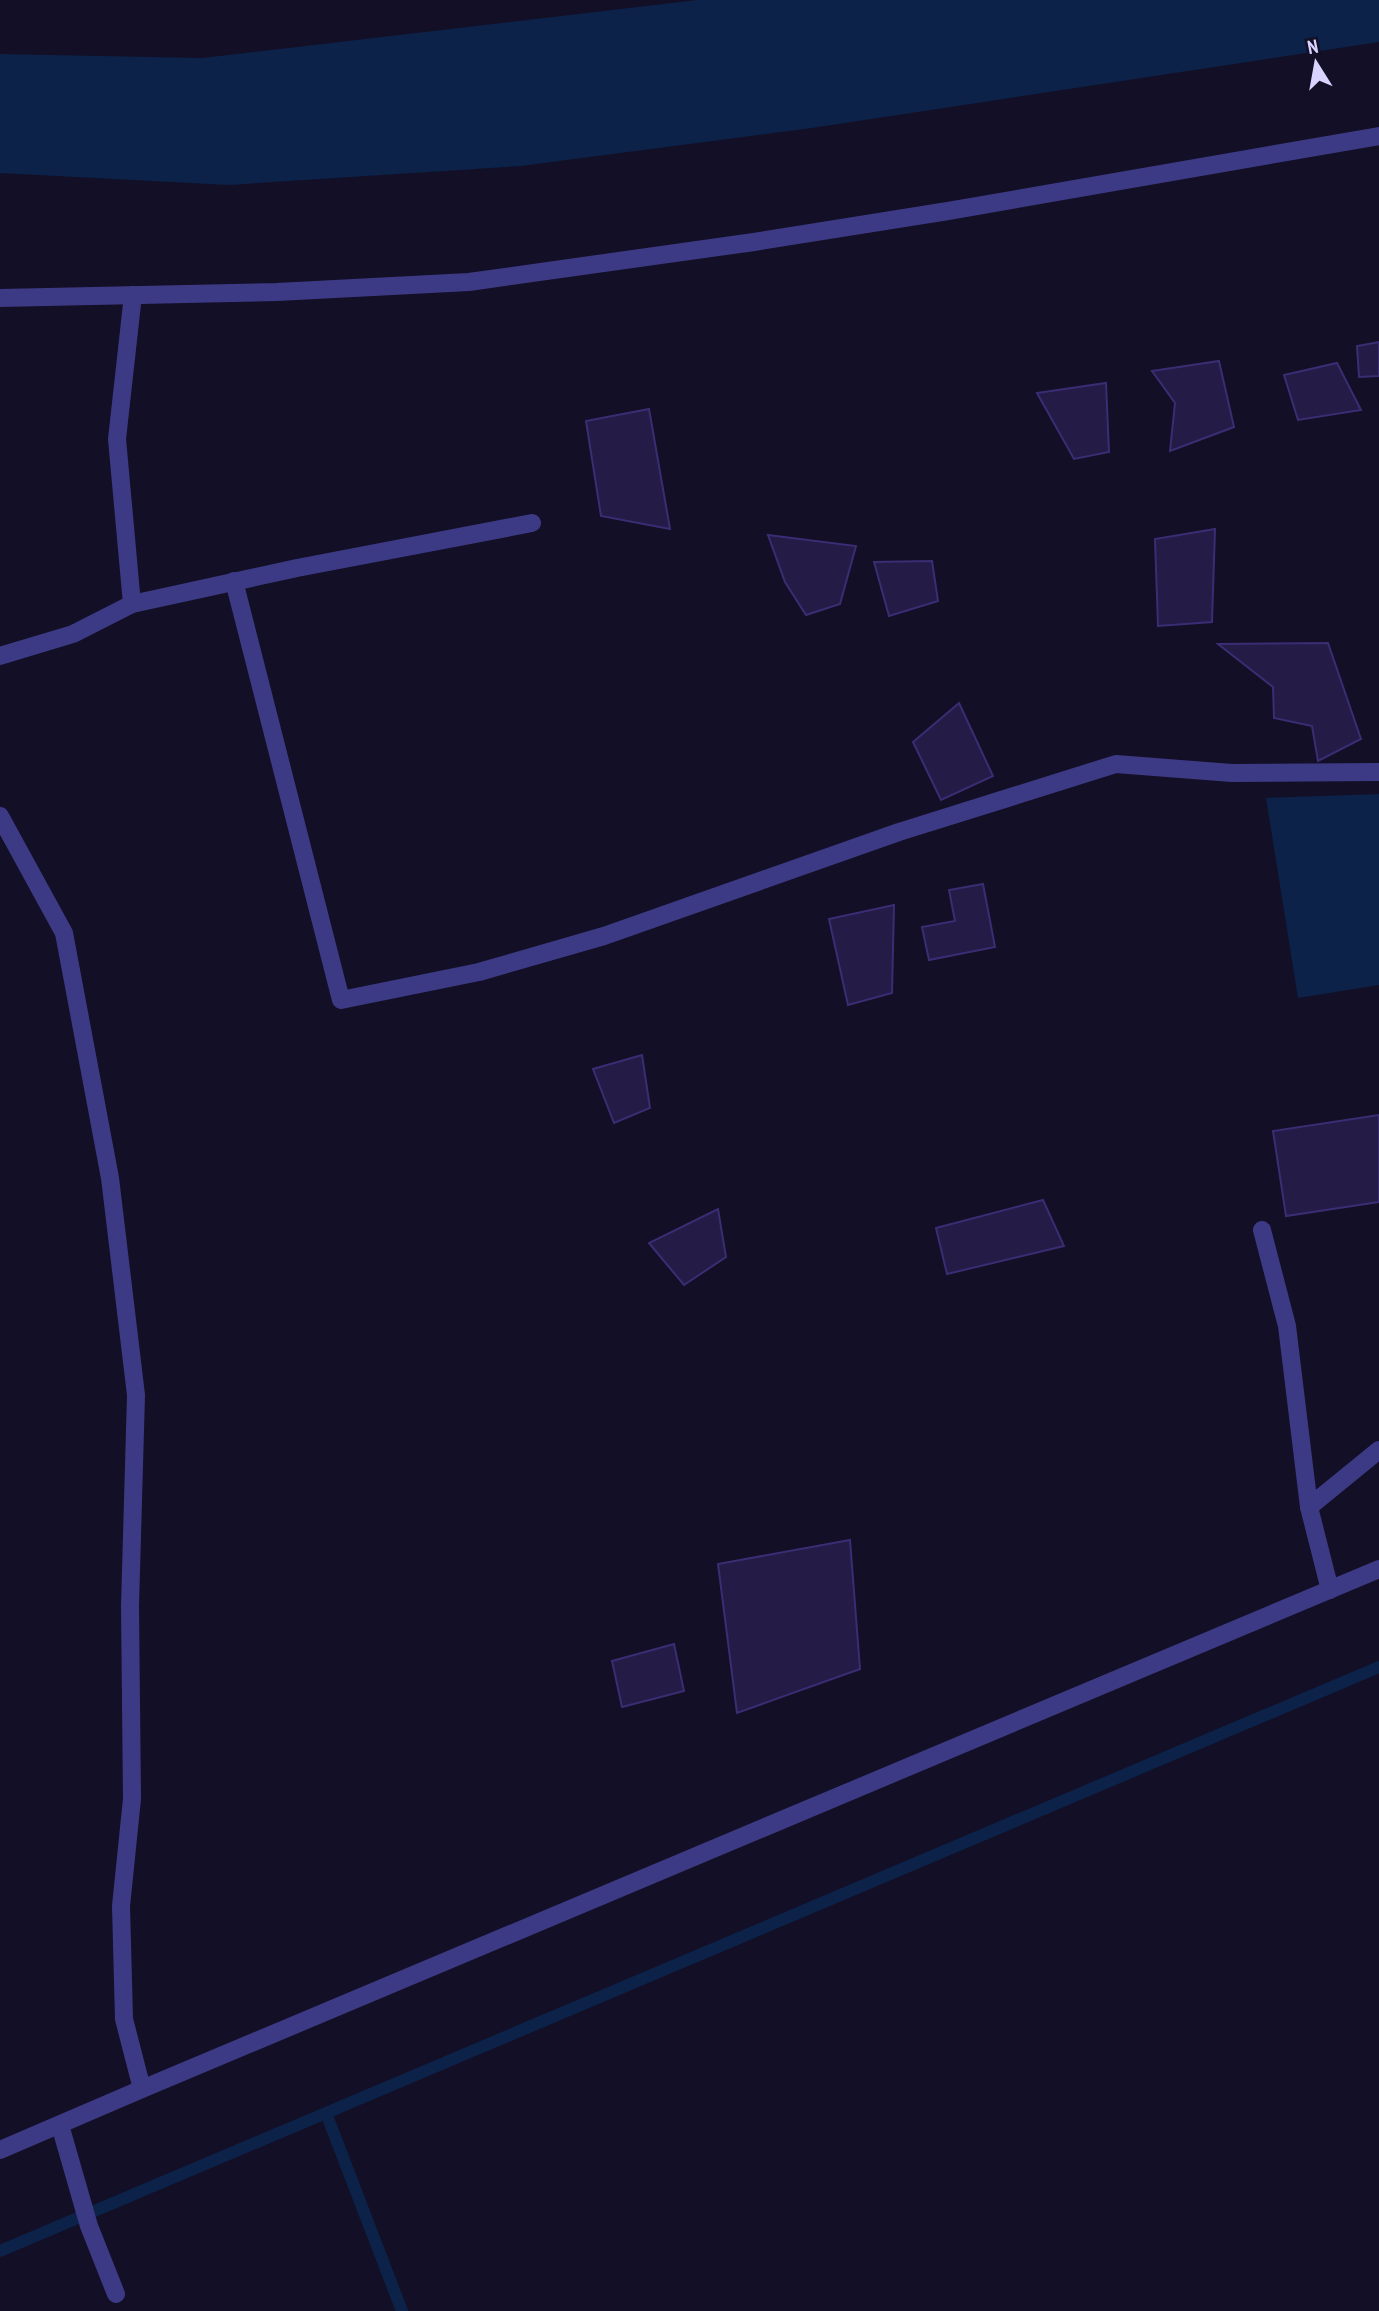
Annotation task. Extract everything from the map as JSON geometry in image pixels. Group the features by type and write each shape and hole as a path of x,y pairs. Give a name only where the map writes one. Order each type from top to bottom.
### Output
{"street":[{"path":"0,298 277,292 469,282 766,240 1379,136"},
{"path":"132,604 117,439 133,295"},
{"path":"0,656 74,634 132,604 234,581 532,523"},
{"path":"234,581 341,1000 479,972 604,936 899,832 1115,764 1232,773 1379,772"},
{"path":"0,816 64,933 110,1178 136,1395 130,1606 132,1799 121,1906 124,2019 142,2089"},
{"path":"1262,1230 1287,1326 1309,1507 1330,1590"},
{"path":"1309,1507 1379,1450"},
{"path":"0,2150 1379,1569"},
{"path":"60,2125 89,2226 116,2294"}],"water":[{"path":"697,0 1379,0 1379,42 812,128 521,166 229,185 0,173 0,54 202,58"},
{"path":"1379,794 1379,985 1298,998 1266,798"}],"building":[{"path":"1379,342 1379,376 1359,377 1357,346"},
{"path":"1219,361 1234,427 1170,451 1175,403 1152,371"},
{"path":"1337,363 1361,410 1298,420 1284,375"},
{"path":"1106,383 1109,452 1074,459 1037,393"},
{"path":"649,409 670,529 601,516 586,421"},
{"path":"1215,529 1212,622 1158,626 1155,539"},
{"path":"768,535 856,546 840,604 806,615 785,582"},
{"path":"932,561 938,601 889,616 874,562"},
{"path":"1328,643 1361,739 1318,761 1312,726 1274,718 1273,687 1218,644"},
{"path":"959,703 993,776 941,800 913,742"},
{"path":"983,884 995,947 929,960 922,927 955,921 949,890"},
{"path":"894,905 892,993 848,1005 829,919"},
{"path":"642,1055 650,1108 614,1123 593,1069"},
{"path":"1379,1115 1379,1202 1286,1216 1273,1131"},
{"path":"1043,1200 1064,1246 947,1274 936,1228"},
{"path":"718,1209 726,1257 684,1285 649,1243"},
{"path":"850,1540 860,1669 737,1713 718,1564"},
{"path":"674,1644 684,1691 622,1707 612,1661"}],"waterway":[{"path":"0,2251 1379,1667"},
{"path":"326,2113 402,2311"}]}
